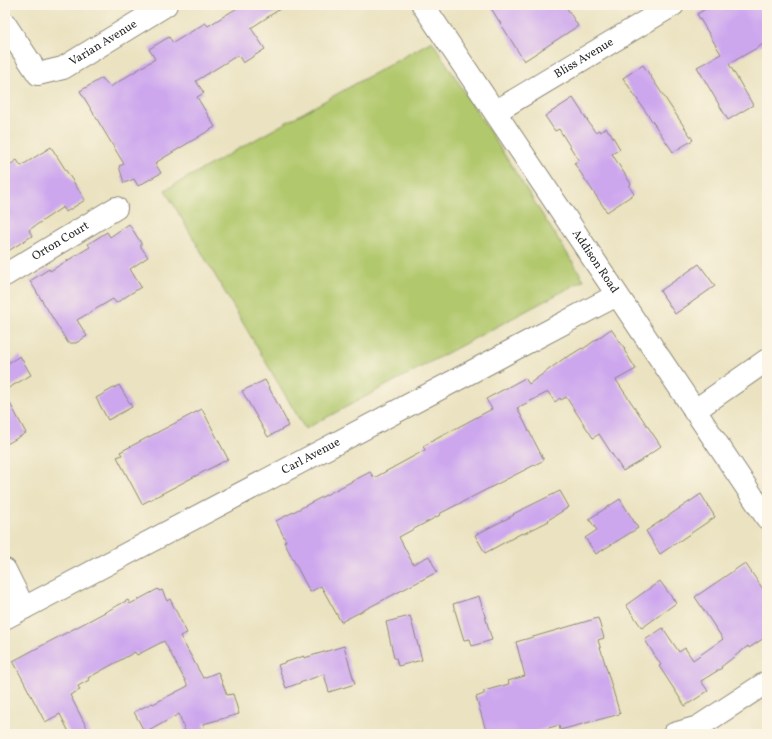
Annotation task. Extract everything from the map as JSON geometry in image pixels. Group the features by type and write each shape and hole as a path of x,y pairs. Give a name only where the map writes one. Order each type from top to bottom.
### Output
{"street":[{"name":"Varian Avenue","path":"5,24 38,74 63,68 166,5"},
{"name":"Addison Road","path":"423,5 767,518"},
{"name":"Bliss Avenue","path":"494,112 673,5"},
{"name":"Orton Court","path":"5,275 116,208"},
{"name":"Carl Avenue","path":"5,618 617,295"},
{"path":"694,411 767,360"},
{"path":"5,570 24,608"},
{"path":"674,734 698,727 767,682"}],"green space":[{"path":"432,41 584,280 305,429 165,190"}],"building":[{"path":"242,5 286,5 251,28 265,49 243,63 238,55 196,81 204,93 197,97 215,127 155,163 161,173 138,186 134,179 124,183 119,166 124,164 80,91 102,78 110,87 155,59 149,49 169,37 173,43 205,23 208,26"},
{"path":"489,5 565,5 578,26 524,61"},
{"path":"712,5 767,5 767,42 729,64 753,105 728,120 697,67 721,54 697,14"},
{"path":"643,65 693,140 673,152 623,78"},
{"path":"573,98 595,132 599,130 600,132 606,128 610,132 620,149 612,154 631,184 629,186 634,194 607,212 574,163 579,161 559,129 555,131 545,116"},
{"path":"51,147 85,200 66,212 63,207 29,230 32,236 5,253 5,168 17,160 21,166"},
{"path":"129,224 148,257 130,269 141,287 116,303 113,299 77,320 87,336 76,343 68,343 30,281 90,247 88,244 107,232 110,237"},
{"path":"699,264 715,286 675,314 660,291"},
{"path":"611,329 625,349 624,350 636,369 616,380 661,446 647,457 623,471 599,434 593,438 566,397 561,400 560,398 555,402 548,392 517,408 544,460 439,514 440,515 399,537 413,564 429,556 437,572 341,622 321,586 310,592 284,542 286,541 276,521 370,472 374,478 425,450 423,446 492,409 486,399 525,378 529,384 566,357 582,348 583,349"},
{"path":"20,356 31,375 5,390 5,365"},
{"path":"265,380 288,426 268,437 242,391"},
{"path":"119,385 132,407 108,420 96,398"},
{"path":"5,394 26,433 5,445"},
{"path":"202,409 228,459 142,504 117,457 122,455 120,452"},
{"path":"560,491 569,507 548,520 549,521 523,534 522,533 485,553 475,535"},
{"path":"701,494 715,517 660,554 646,531"},
{"path":"620,499 638,528 596,554 585,538 597,530 589,519"},
{"path":"745,563 767,595 767,636 749,648 748,646 721,667 722,668 701,681 708,691 685,706 659,666 661,665 645,640 663,628 679,652 685,648 693,660 723,639 695,597"},
{"path":"660,581 676,603 642,628 626,605"},
{"path":"158,589 159,591 162,590 167,601 170,599 187,633 180,636 203,678 218,672 227,695 233,694 239,714 203,724 205,729 191,734 186,734 179,714 145,733 134,712 188,686 164,641 137,655 135,652 88,678 89,680 78,686 80,690 70,695 90,734 70,734 60,714 45,722 13,661 128,600 130,604"},
{"path":"479,596 492,640 472,646 470,639 464,640 453,604"},
{"path":"410,616 422,660 398,666 396,658 394,658 386,622"},
{"path":"598,618 604,638 598,640 620,714 560,730 559,725 528,734 487,734 476,697 484,694 484,691 509,684 508,681 525,676 516,642"},
{"path":"344,646 355,684 329,692 324,674 286,688 278,665 304,656 304,658"}]}
